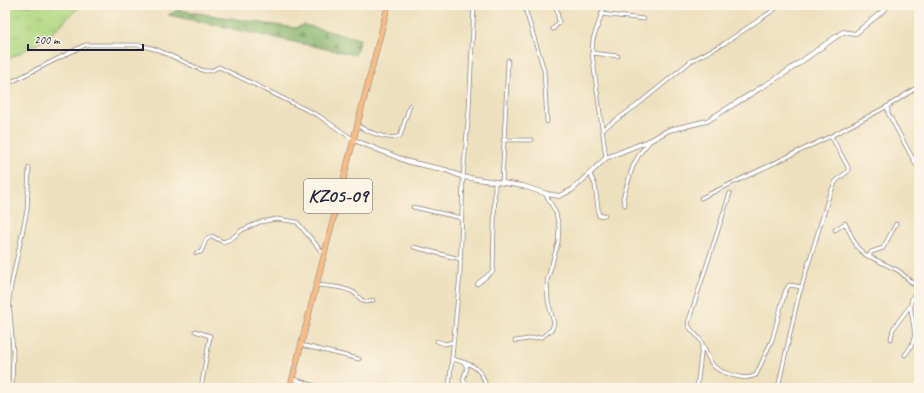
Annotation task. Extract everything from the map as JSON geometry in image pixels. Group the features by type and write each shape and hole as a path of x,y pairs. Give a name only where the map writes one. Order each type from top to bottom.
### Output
{"main road":[{"name":"KZ05-09","path":"290,388 388,5"}],"street":[{"path":"449,388 460,259 463,177 469,110 474,5"},
{"path":"524,5 544,70 547,122"},
{"path":"553,29 559,22 556,5"},
{"path":"605,5 593,39 592,53 606,158"},
{"path":"602,129 636,106 691,61 725,43 781,5"},
{"path":"5,85 85,45 140,45 158,50 204,71 220,68 320,116 354,140 409,162 446,170 463,177 523,186 545,194 559,196 565,194 590,174 606,158 651,140 669,130 707,121 788,71 843,32 856,34 890,5"},
{"path":"601,14 644,19"},
{"path":"592,53 618,56"},
{"path":"502,183 508,60"},
{"path":"701,198 831,136 888,106 919,86"},
{"path":"358,126 364,130 395,138 400,136 410,105"},
{"path":"888,106 888,113 919,170"},
{"path":"779,383 802,287 833,184 848,171 848,167 831,136"},
{"path":"503,140 532,140"},
{"path":"625,205 623,198 633,166 640,153 651,140"},
{"path":"12,388 13,351 10,300 11,286 27,210 29,168"},
{"path":"590,174 595,185 600,216 605,215"},
{"path":"477,284 493,271 495,182"},
{"path":"730,193 688,323 702,346 707,358 719,371 744,378 756,375 772,340 788,285 802,287"},
{"path":"515,341 542,337 552,329 554,323 548,301 547,281 558,243 559,227 556,213 545,194"},
{"path":"413,207 462,218"},
{"path":"196,253 201,252 206,240 212,236 223,242 246,228 277,219 297,222 324,252"},
{"path":"835,230 845,223 856,247 869,257 899,271 919,290 914,295 910,306 893,330 891,339"},
{"path":"869,257 871,252 883,248 896,224"},
{"path":"414,247 460,259"},
{"path":"316,284 343,288 353,292 363,302 373,300"},
{"path":"905,355 913,344 914,337 910,306"},
{"path":"195,331 210,336 201,388"},
{"path":"436,341 445,344 453,342"},
{"path":"301,345 359,359"},
{"path":"696,388 702,346"},
{"path":"452,359 471,364 483,376 485,382 484,386 480,388"},
{"path":"464,362 467,368 463,380 466,387 469,388"},
{"path":"292,379 322,388"}],"green space":[{"path":"5,5 81,5 46,39 5,61"},
{"path":"178,10 295,28 304,25 360,39 355,55 168,15"}]}
